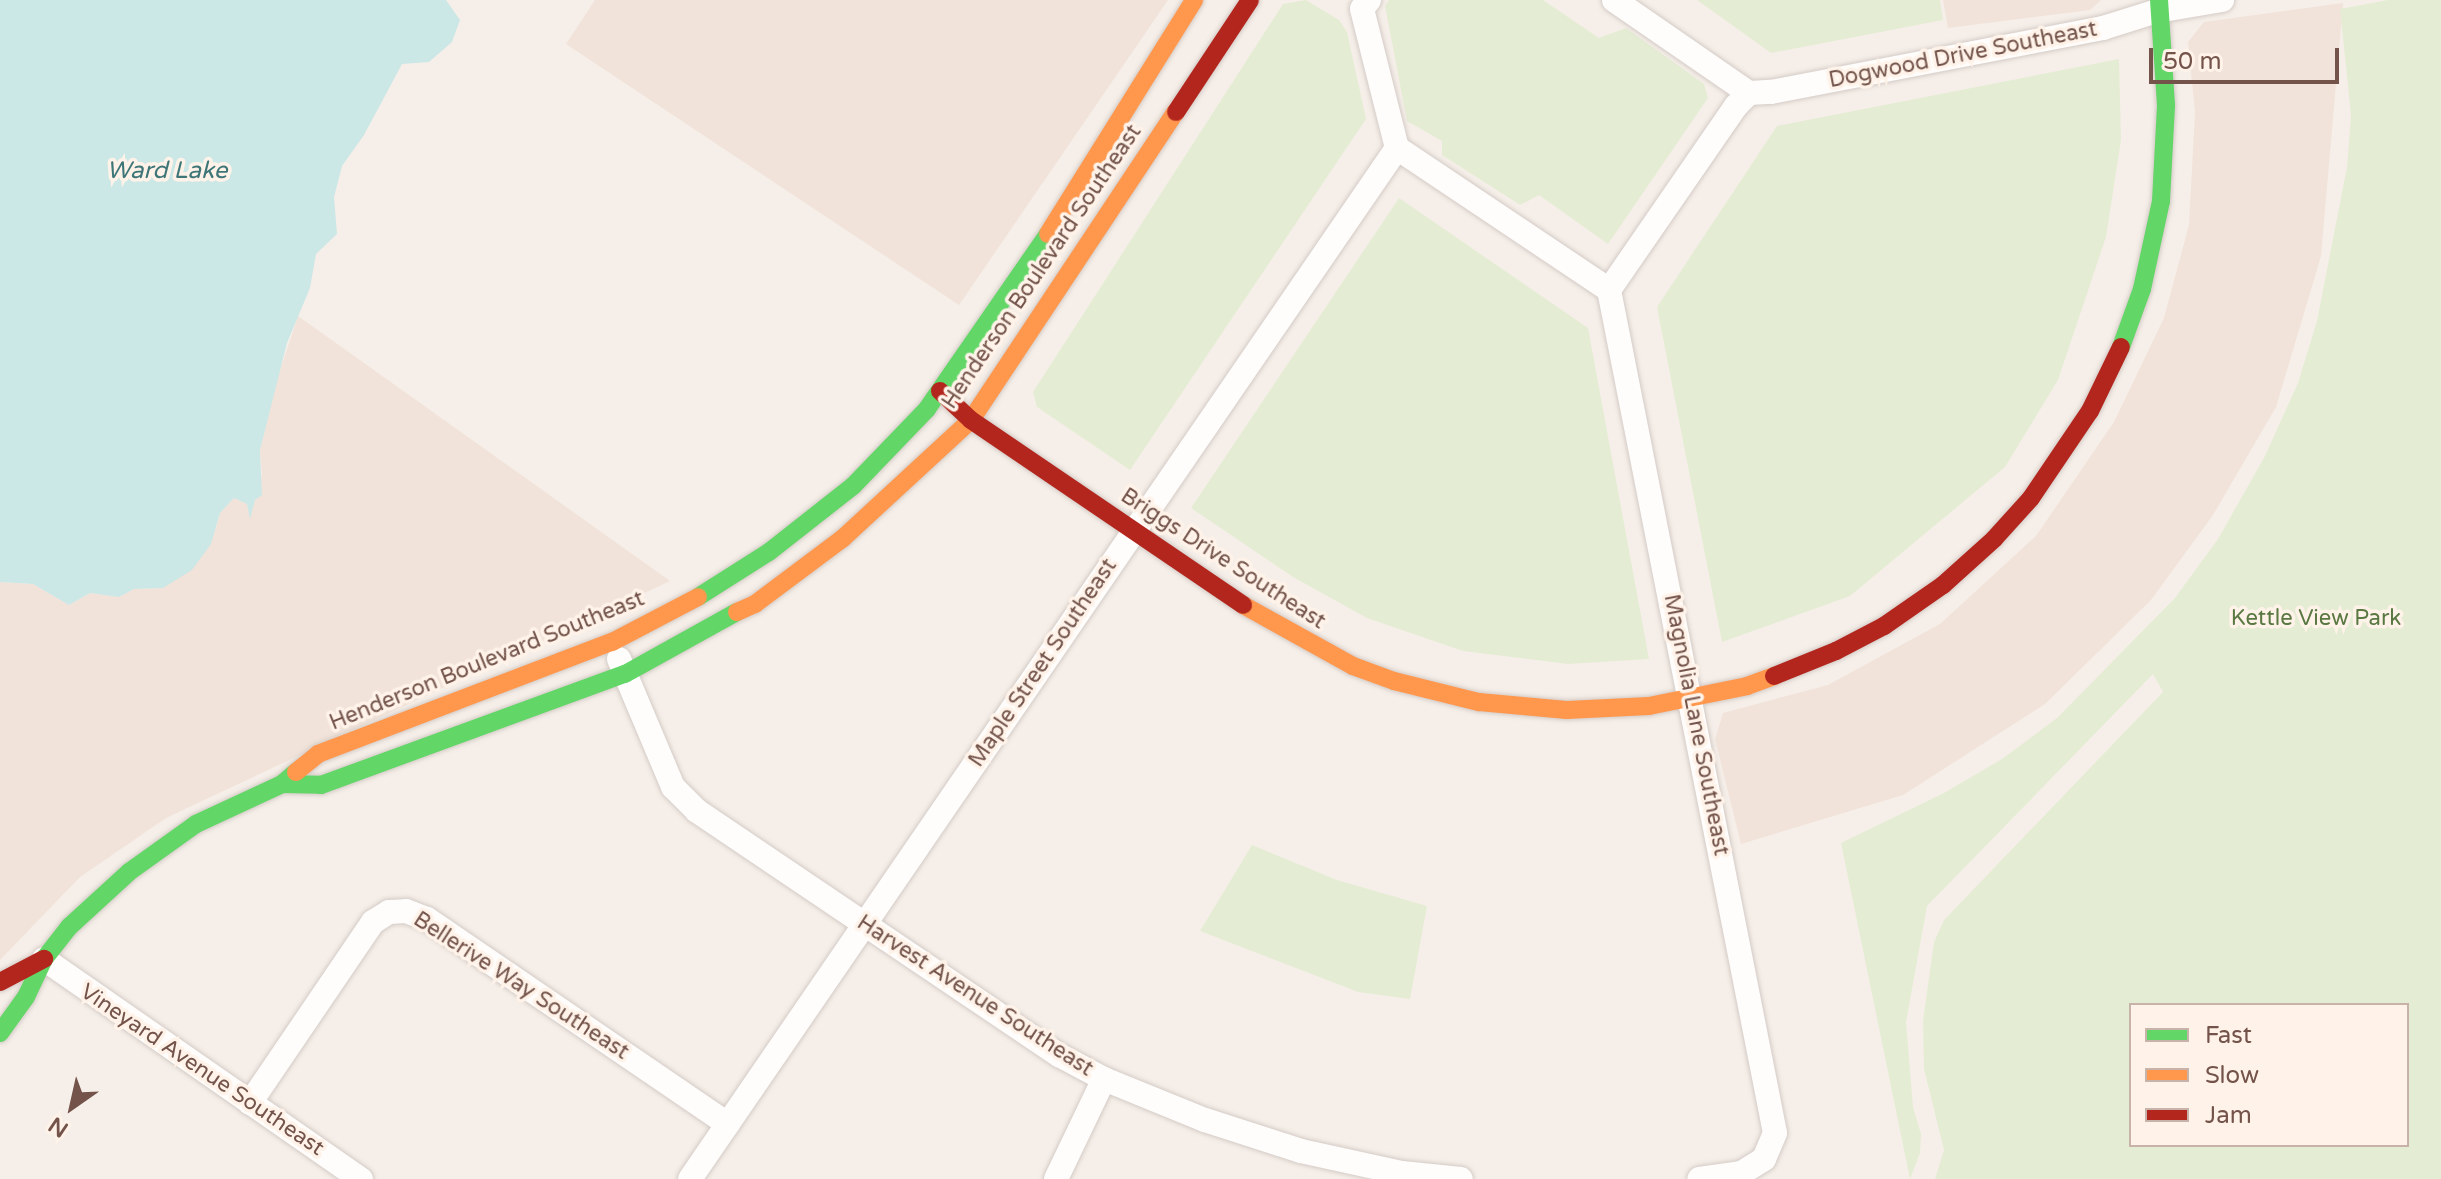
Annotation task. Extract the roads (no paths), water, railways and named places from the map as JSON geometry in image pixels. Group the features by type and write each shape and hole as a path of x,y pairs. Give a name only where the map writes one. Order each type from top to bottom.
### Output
{"main road":[{"name":"Henderson Boulevard Southeast","path":"0,1033 26,997 44,959 69,927 129,872 196,824 282,784 318,754 612,642 724,583 812,520 853,486 940,391 1043,242 1194,0"},
{"name":"Henderson Boulevard Southeast","path":"282,784 321,785 625,674 720,619 755,604 842,539 971,420 1250,0"},
{"name":"Briggs Drive Southeast","path":"940,391 971,420 1304,642 1394,681 1456,697 1521,707 1614,709 1689,699 1787,672 1884,626 1943,585 1994,539 2031,498 2066,452 2090,411 2128,333 2153,246 2166,152 2166,105 2155,4"},
{"name":"Henderson Boulevard Southeast","path":"0,982 44,959"}],"street":[{"path":"1360,3 1397,148 1609,290 1736,106 1749,93 1614,0"},
{"name":"Dogwood Drive Southeast","path":"1749,93 1771,92 2103,28 2155,4 2222,0"},
{"name":"Maple Street Southeast","path":"690,1179 1397,148"},
{"name":"Magnolia Lane Southeast","path":"1609,290 1683,652 1689,699 1775,1133 1764,1159 1742,1173 1699,1179"},
{"name":"Harvest Avenue Southeast","path":"612,642 673,787 697,811 1012,1025 1104,1079 1205,1120 1301,1151 1402,1173 1461,1179"},
{"name":"Bellerive Way Southeast","path":"250,1103 373,922 389,912 406,911 427,919 728,1124"},
{"name":"Vineyard Avenue Southeast","path":"44,959 361,1179"},
{"path":"1056,1179 1104,1079"}],"water":[{"name":"Ward Lake","path":"0,0 446,0 460,20 452,42 429,62 402,64 364,135 342,166 334,197 337,234 316,254 310,288 287,343 260,450 262,495 255,500 250,519 247,504 234,498 220,513 211,544 192,570 163,588 134,589 119,597 90,593 69,605 33,584 0,582"}],"park label":[{"name":"Kettle View Park","path":"2316,619"}]}
